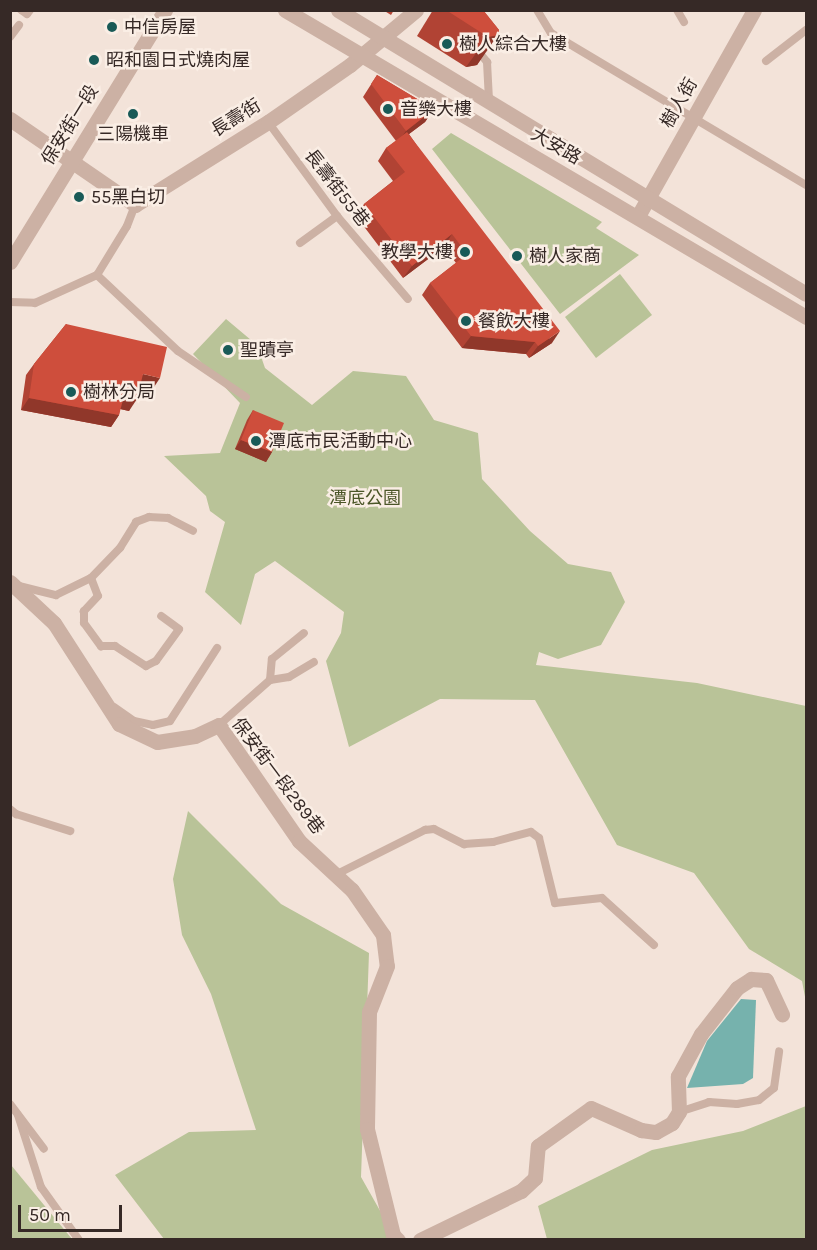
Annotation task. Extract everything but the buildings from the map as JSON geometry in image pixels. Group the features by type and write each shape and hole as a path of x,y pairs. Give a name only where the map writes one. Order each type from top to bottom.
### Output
{"street":[{"name":"保安街一段","path":"10,262 69,162 165,10"},
{"name":"大安路","path":"285,10 807,316"},
{"name":"大安路","path":"339,10 807,294"},
{"name":"長壽街","path":"135,205 268,122 362,55 416,10"},
{"name":"樹人街","path":"638,216 646,198 754,10"},
{"path":"10,119 69,162 135,205"},
{"name":"保安街一段289巷","path":"13,583 54,623 119,724 157,741 195,736 219,725 299,841 367,910 383,935 387,951 387,966 369,1012 367,1129 393,1235 398,1239"},
{"path":"420,1239 521,1191 535,1178 538,1146 591,1108 656,1132 672,1123 679,1113 678,1076 701,1034 737,988 751,979 766,980 782,1015"}],"lane":[{"path":"21,10 27,14 30,10"},
{"path":"677,10 684,22"},
{"path":"541,12 551,33 807,185"},
{"path":"10,37 19,25"},
{"path":"766,60 807,30"},
{"path":"472,44 487,62 489,99"},
{"name":"長壽街55巷","path":"268,122 337,216 408,299"},
{"path":"10,302 35,303 97,275 127,226 135,205"},
{"path":"300,243 337,216"},
{"path":"97,275 178,351 246,397"},
{"path":"13,583 56,595 91,578 120,548 136,522 149,517 168,518 193,531"},
{"path":"91,578 98,596 84,611 84,623 101,646 115,646 146,666 156,661 179,629 161,616"},
{"path":"270,680 272,659 304,633"},
{"path":"106,706 134,722 153,725 170,721 217,648"},
{"path":"219,725 270,680 289,677 314,662"},
{"path":"10,809 16,814 70,831"},
{"path":"335,875 425,830 434,829 464,844 493,842 531,832 539,838 555,903 607,900 654,945"},
{"path":"679,1113 709,1102 737,1104 759,1100 774,1088 778,1051"},
{"path":"10,1104 44,1149"},
{"path":"18,1115 40,1187 79,1239"}],"green space":[{"path":"451,133 602,222 596,228 639,255 560,314 432,149"},
{"path":"620,274 652,315 596,358 565,317"},
{"name":"潭底公園","path":"226,319 257,345 265,368 312,405 353,371 406,376 434,420 478,433 482,479 530,531 568,564 611,572 625,602 601,645 558,659 539,652 536,665 697,683 806,706 806,1002 802,981 749,949 694,873 617,845 535,700 440,699 349,747 326,661 341,633 344,612 275,561 255,574 241,625 205,592 225,522 210,511 206,496 164,456 220,453 240,403 193,354"},
{"path":"188,811 281,904 369,953 361,1177 396,1239 164,1239 115,1175 189,1132 256,1130 211,994 182,935 173,879"},
{"path":"806,1106 806,1239 547,1239 538,1206 652,1150 743,1131"},
{"path":"11,1165 72,1239 11,1239"}],"water":[{"path":"741,999 756,1000 753,1078 743,1084 687,1088 707,1041"}],"place":[{"name":"中信房屋","path":"112,27"},
{"name":"樹人綜合大樓","path":"447,44"},
{"name":"昭和園日式燒肉屋","path":"94,60"},
{"name":"音樂大樓","path":"388,109"},
{"name":"三陽機車","path":"133,114"},
{"name":"55黑白切","path":"79,197"},
{"name":"教學大樓","path":"465,252"},
{"name":"樹人家商","path":"517,256"},
{"name":"餐飲大樓","path":"466,321"},
{"name":"聖蹟亭","path":"228,350"},
{"name":"樹林分局","path":"71,392"},
{"name":"潭底市民活動中心","path":"256,441"}]}
